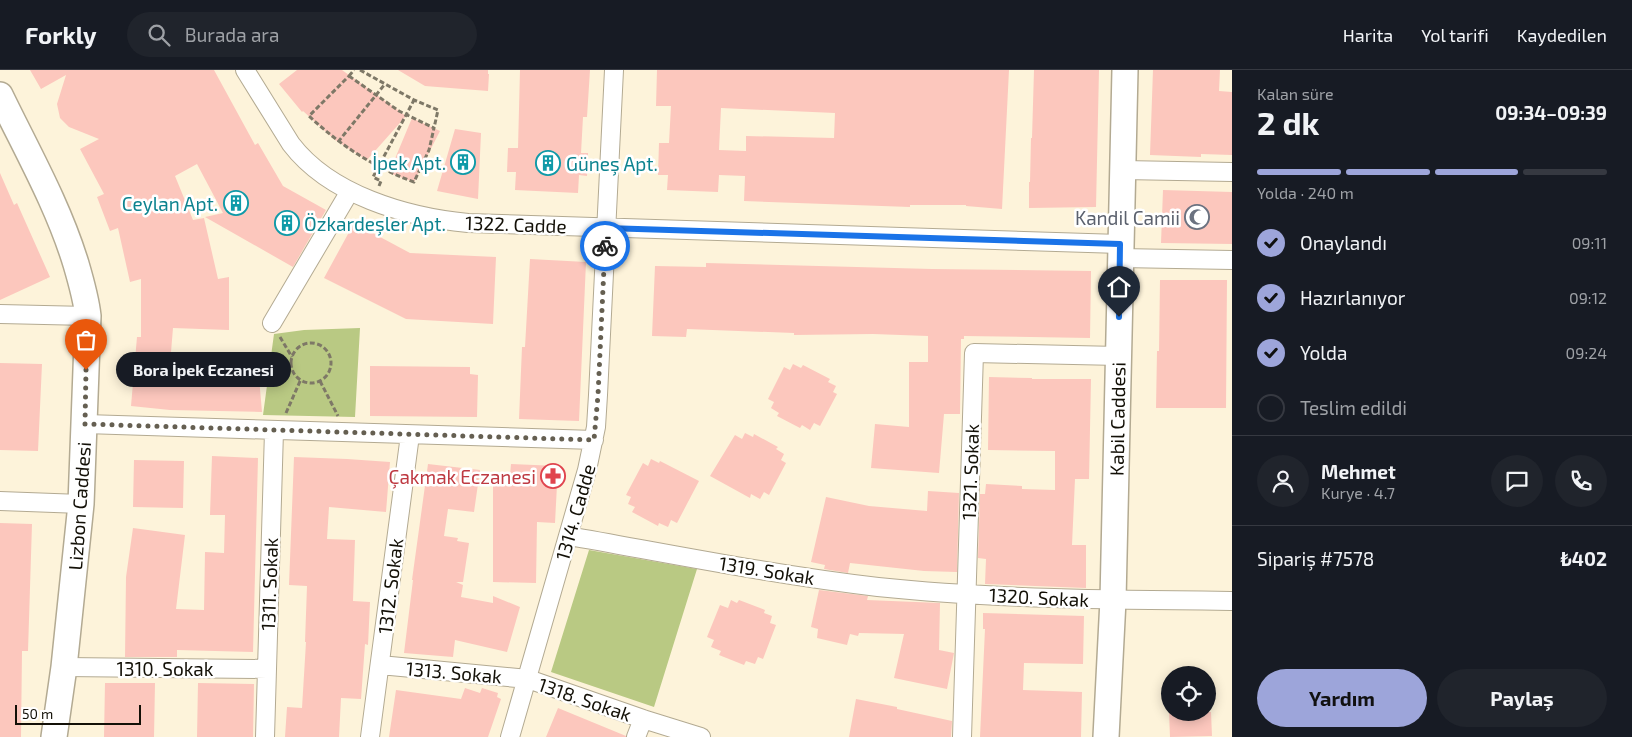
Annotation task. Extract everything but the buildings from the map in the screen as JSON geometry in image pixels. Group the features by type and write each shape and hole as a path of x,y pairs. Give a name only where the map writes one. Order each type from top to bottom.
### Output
{"main road":[{"name":"Kabil Caddesi","path":"1106,737 1113,600 1125,70"},
{"name":"Lizbon Caddesi","path":"0,96 61,222 70,244 87,300 85,424 81,504 64,667 54,737"},
{"name":"Lizbon Caddesi","path":"48,737 60,694"},
{"name":"Lizbon Caddesi","path":"60,694 63,737"}],"street":[{"name":"1322. Cadde","path":"245,70 297,153 318,171 350,191 408,212 453,222 1120,251 1232,260"},
{"name":"1314. Cadde","path":"510,737 569,536 594,440 600,369 614,70"},
{"path":"1123,170 1232,172"},
{"path":"272,323 350,191"},
{"path":"0,314 88,316"},
{"name":"1321. Sokak","path":"962,737 974,353 1119,356"},
{"path":"85,424 594,440"},
{"name":"1311. Sokak","path":"264,737 276,431"},
{"name":"1312. Sokak","path":"370,737 410,435"},
{"path":"0,501 81,504"},
{"name":"1319. Sokak","path":"569,536 818,578 886,587 966,593"},
{"name":"1320. Sokak","path":"966,593 1113,600 1232,601"},
{"name":"1313. Sokak","path":"380,665 528,679"},
{"name":"1310. Sokak","path":"64,667 267,669"},
{"name":"1318. Sokak","path":"528,679 701,737"},
{"path":"636,737 643,719"}],"path":[{"path":"354,70 309,116 338,142 378,167 414,182 429,150 438,110 414,100 360,70"},
{"path":"349,76 406,116 434,128"},
{"path":"338,142 385,84"},
{"path":"378,167 414,100"},
{"path":"272,323 293,357"},
{"path":"303,345 322,346 330,356 331,363 327,375 320,381 310,383 301,380 294,373 292,367 293,357 303,345"},
{"path":"276,431 301,380"},
{"path":"320,381 348,433"}],"green space":[{"path":"360,328 355,417 263,415 274,334 304,330"},
{"path":"589,550 697,569 654,707 551,672"}],"way so far":[{"path":"86,370 85,424 594,440 601,344 605,246"}],"place":[{"name":"İpek Apt.","path":"463,162"},
{"name":"Güneş Apt.","path":"548,163"},
{"name":"Ceylan Apt.","path":"236,203"},
{"name":"Kandil Camii","path":"1197,217"},
{"name":"Özkardeşler Apt.","path":"287,223"},
{"name":"Bora İpek Eczanesi","path":"86,370"},
{"name":"Çakmak Eczanesi","path":"553,476"}],"route":[{"path":"605,246 606,228 1120,244 1119,317"}]}
